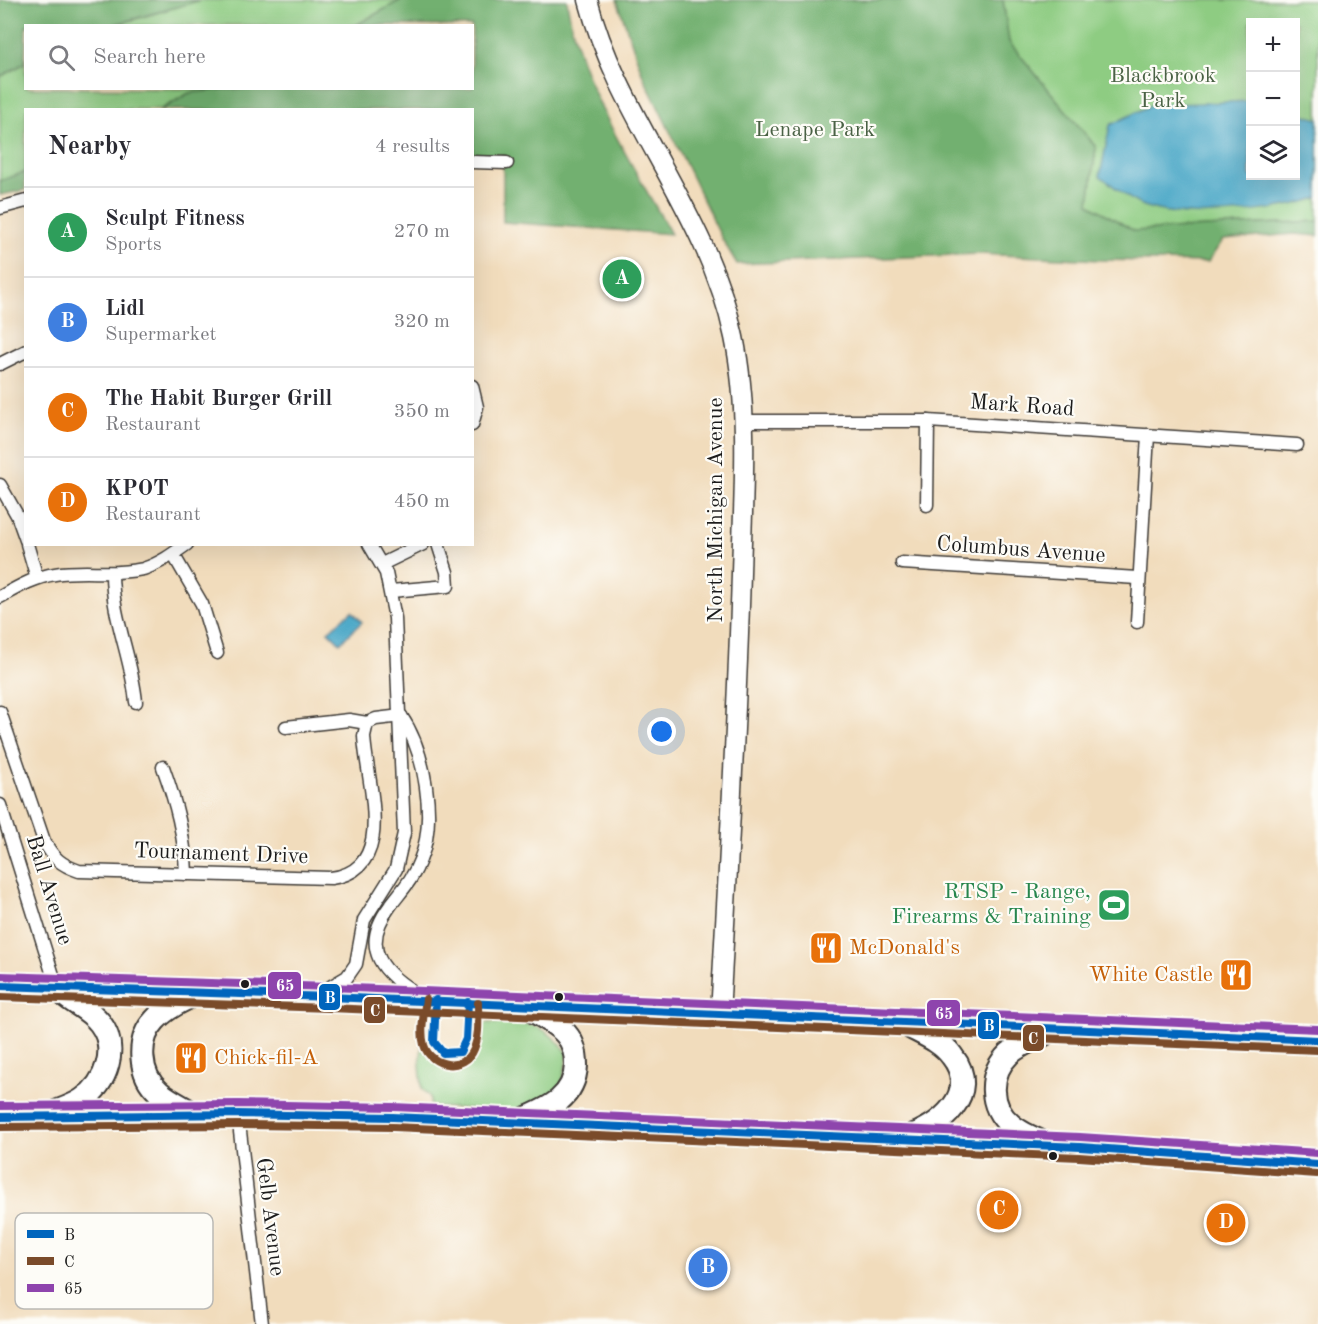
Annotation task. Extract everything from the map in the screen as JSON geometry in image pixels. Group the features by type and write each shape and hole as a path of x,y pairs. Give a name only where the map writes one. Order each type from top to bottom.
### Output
{"highway":[{"path":"0,986 317,995 906,1024 1318,1040"},
{"path":"43,1116 76,1103 89,1094 104,1076 109,1056 106,1034 100,1023 57,988"},
{"path":"197,1115 164,1096 153,1086 143,1067 142,1053 146,1033 156,1018 172,1006 202,991"},
{"path":"518,1122 545,1110 562,1099 571,1087 576,1068 573,1046 566,1034 520,1004"},
{"path":"898,1140 922,1132 944,1119 958,1099 962,1082 960,1069 948,1052 935,1041 906,1024"},
{"path":"1051,1030 1008,1056 999,1068 994,1089 996,1103 1007,1122 1020,1132 1052,1146"},
{"path":"0,1117 238,1114 518,1122 1052,1146 1316,1165"}],"street":[{"name":"North Michigan Avenue","path":"588,0 606,54 622,89 686,205 706,248 734,336 743,421 738,699 720,1015"},
{"path":"474,162 507,163"},
{"path":"0,208 24,202"},
{"path":"0,364 24,352"},
{"path":"474,391 477,399 474,415"},
{"name":"Mark Road","path":"743,421 928,421 1297,445"},
{"path":"927,505 928,421"},
{"path":"1137,622 1137,578 1148,435"},
{"path":"0,485 17,515 24,534"},
{"path":"28,546 37,578"},
{"path":"0,597 37,578 64,573 112,573 145,568 184,546"},
{"path":"317,995 342,981 353,969 366,914 396,869 404,833 399,743 401,716 391,591 382,564 370,546"},
{"path":"382,564 419,546"},
{"path":"391,591 448,586 447,572 439,546"},
{"path":"173,554 202,604 217,652"},
{"name":"Columbus Avenue","path":"902,563 1137,578"},
{"path":"112,573 116,618 130,658 136,702"},
{"name":"Tournament Drive","path":"0,712 51,855 64,866 79,871 331,878 344,876 364,863 371,849 374,829 365,755 364,736 367,723"},
{"path":"286,727 349,720 367,723 376,719 401,716"},
{"path":"401,716 411,730 418,750 429,814 427,836 411,881 390,906 380,924 377,950 380,962 391,978 428,1000"},
{"path":"163,767 177,803 186,845 186,874"},
{"name":"Ball Avenue","path":"0,805 57,988"},
{"name":"Gelb Avenue","path":"238,1114 262,1324"}],"green space":[{"path":"0,0 201,0 116,24 24,24 24,64 0,77"},
{"path":"201,0 401,0 358,24 119,24"},
{"path":"401,0 567,0 582,62 594,92 623,150 671,234 503,222 503,155 474,154 474,108 164,108 189,93 216,90 474,90 474,24 358,24"},
{"name":"Lenape Park","path":"617,0 1003,0 1009,42 1096,147 1089,204 1134,231 1318,221 1318,236 1294,234 1223,240 1208,262 979,254 737,264 722,239 643,76"},
{"name":"Blackbrook Park","path":"1003,0 1318,0 1318,221 1134,231 1089,204 1096,147 1009,42"},
{"path":"24,64 24,90 216,90 189,93 163,108 24,108 24,172 0,181 0,77"},
{"path":"24,172 24,190 0,195 0,181"},
{"path":"477,1023 528,1024 547,1032 568,1053 561,1091 520,1111 430,1107 430,1097 422,1089 420,1065 424,1027 429,1050 443,1060 443,1068 454,1069 455,1061 470,1051"}],"water":[{"path":"1246,101 1246,180 1300,180 1300,113 1318,119 1318,198 1277,208 1227,214 1178,213 1137,203 1100,176 1110,125 1151,105"},
{"path":"352,611 362,622 340,643 328,631"}],"transit line":[{"name":"65","path":"0,976 330,987 1318,1029"},
{"name":"B","path":"0,986 330,997 1318,1040"},
{"name":"C","path":"0,997 329,1008 1318,1050"},
{"name":"C","path":"426,999 422,1028 424,1045 434,1059 448,1064 463,1061 474,1049 478,1032 478,1003"},
{"name":"B","path":"436,1000 434,1042 443,1053 460,1052 466,1039 468,1002"},
{"name":"65","path":"0,1106 238,1104 393,1107 1080,1137 1318,1153"},
{"name":"B","path":"0,1117 238,1114 393,1117 1080,1147 1318,1164"},
{"name":"C","path":"0,1127 238,1125 393,1127 1079,1157 1317,1174"}],"place":[{"name":"Sculpt Fitness","path":"622,279"},
{"name":"RTSP - Range, Firearms & Training","path":"1114,905"},
{"name":"McDonald's","path":"826,948"},
{"name":"White Castle","path":"1236,975"},
{"name":"Chick-fil-A","path":"191,1058"},
{"name":"The Habit Burger Grill","path":"999,1210"},
{"name":"KPOT","path":"1226,1223"},
{"name":"Lidl","path":"708,1268"}]}
